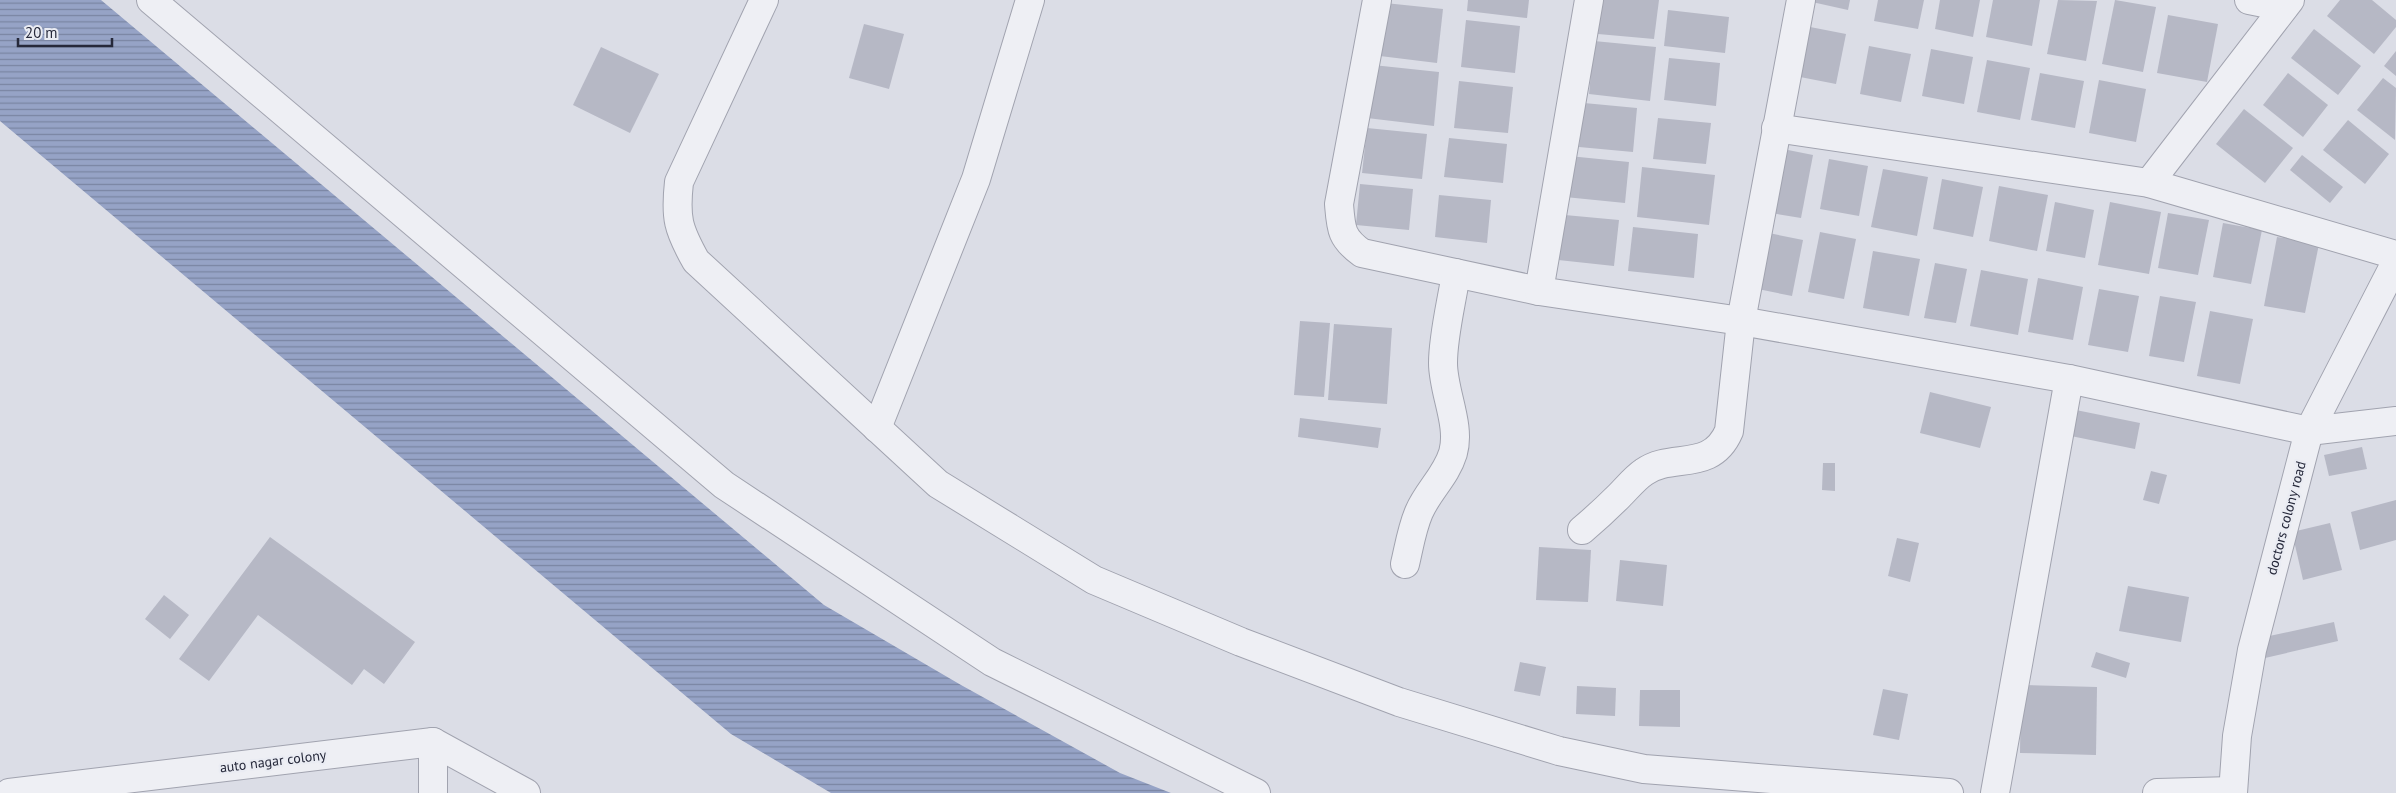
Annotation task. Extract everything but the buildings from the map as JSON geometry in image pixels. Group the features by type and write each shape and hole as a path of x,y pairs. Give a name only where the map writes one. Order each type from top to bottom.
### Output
{"street":[{"path":"151,0 724,485 992,662 1256,793"},
{"path":"764,0 679,182 676,205 680,232 696,261 938,484 1094,580 1241,642 1399,702 1559,751 1644,769 1949,793"},
{"path":"877,428 976,179 1030,0"},
{"path":"1377,0 1339,204 1341,224 1347,242 1362,253 1539,290 1741,321 2069,379 2310,431 2396,421"},
{"path":"1539,290 1589,0"},
{"path":"1582,530 1643,472 1657,465 1680,463 1708,455 1724,444 1729,431 1741,321 1801,0"},
{"path":"2249,0 2287,3"},
{"path":"2148,183 2287,3"},
{"path":"1776,128 2148,183 2396,256"},
{"name":"doctors colony road","path":"2233,792 2237,736 2252,650 2310,431 2396,262"},
{"path":"1405,564 1419,513 1453,454 1455,437 1444,384 1443,361 1456,273"},
{"path":"1995,793 2069,379"},
{"path":"433,793 433,742 526,793"},
{"name":"auto nagar colony","path":"9,793 433,742"},
{"path":"2157,793 2233,792"}],"water":[{"path":"0,0 101,0 824,605 961,685 1120,773 1171,793 831,793 731,734 0,121"}]}
